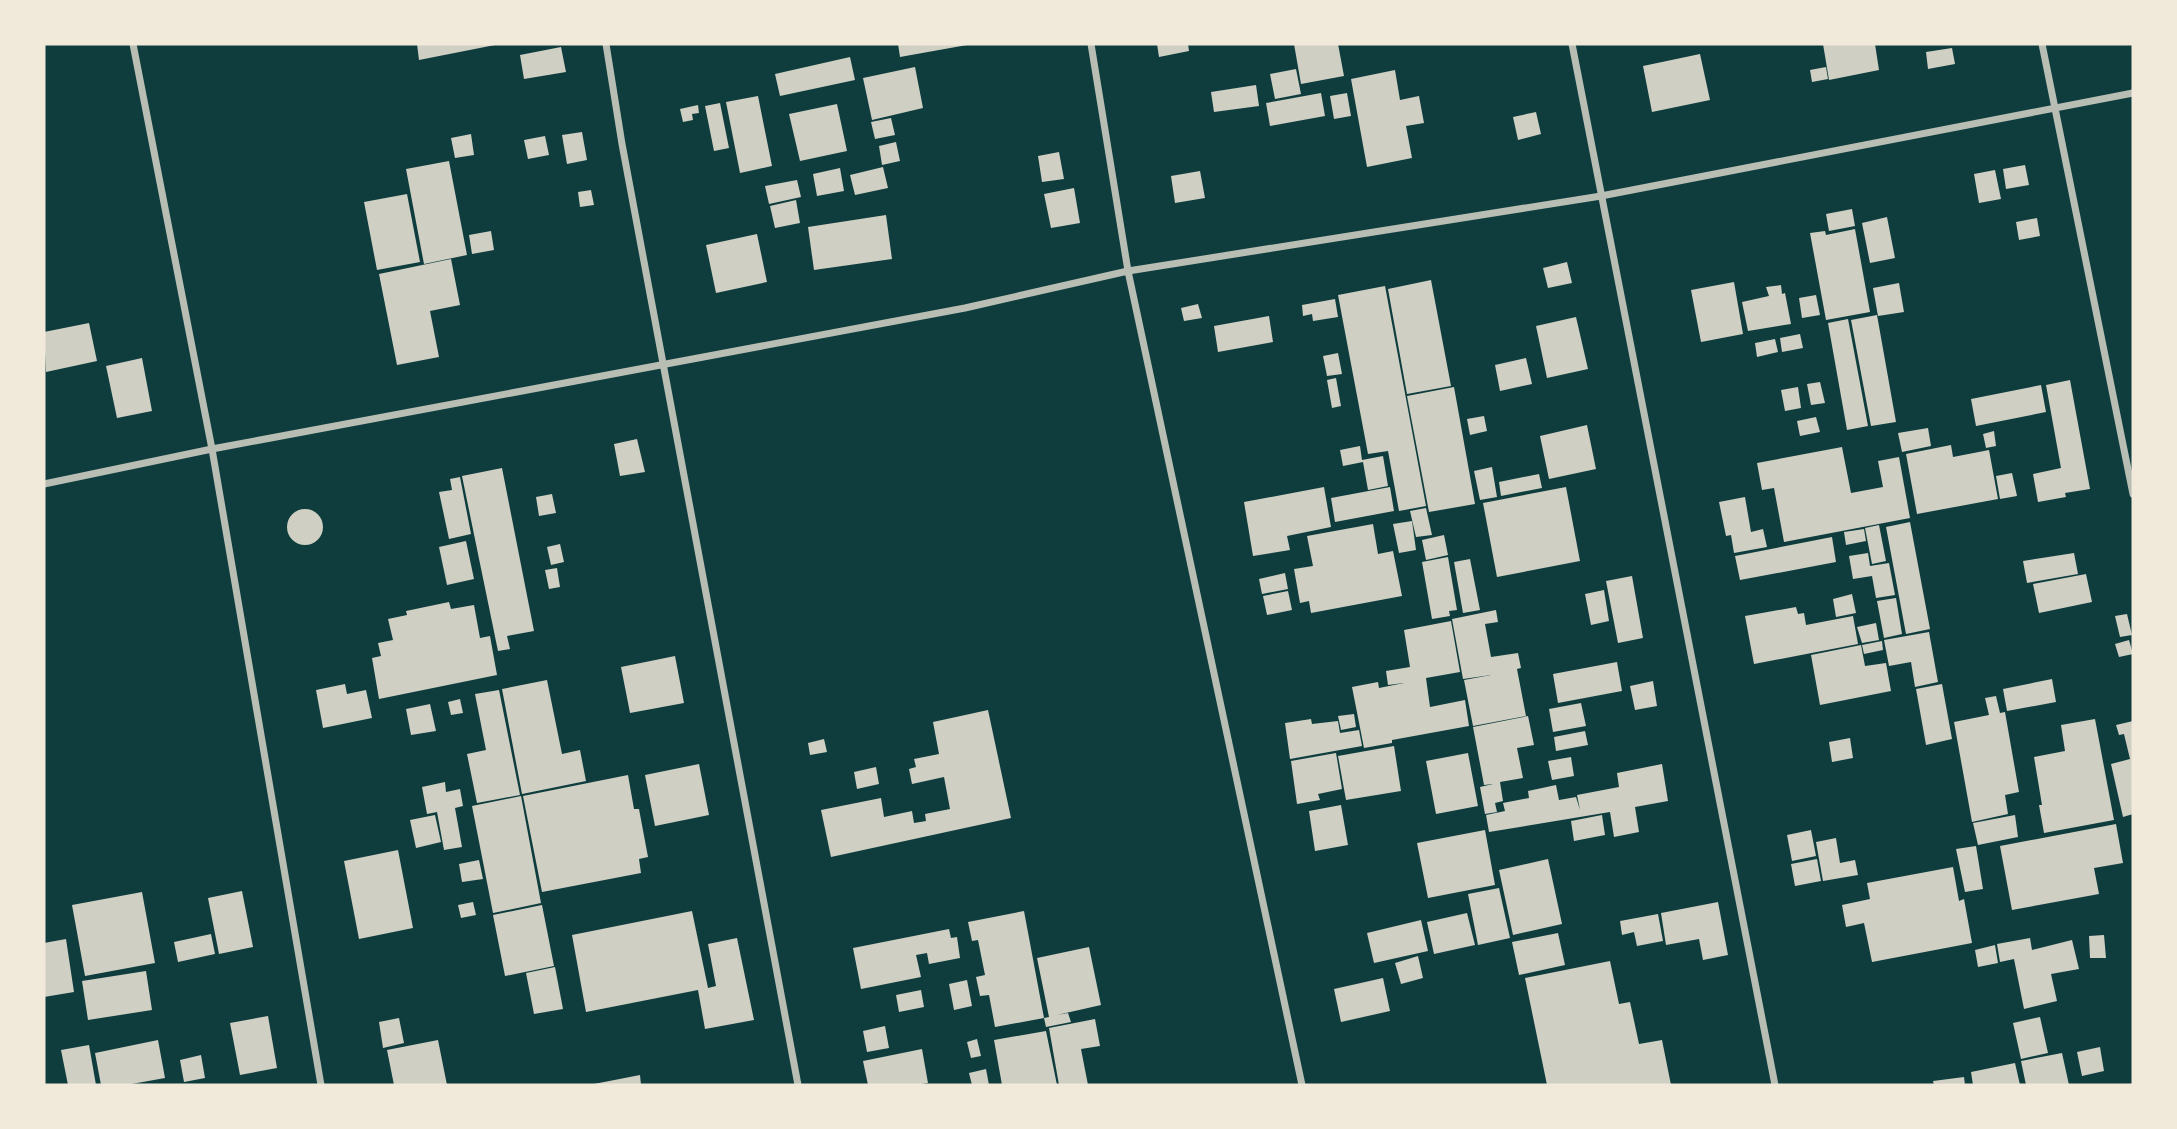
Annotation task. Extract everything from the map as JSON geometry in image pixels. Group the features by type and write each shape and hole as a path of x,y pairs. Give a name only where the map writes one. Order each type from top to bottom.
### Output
{"street":[{"path":"133,44 212,449 321,1085"},
{"path":"606,44 622,144 666,366 798,1085"},
{"path":"1091,44 1128,271 1301,1085"},
{"path":"1572,44 1775,1085"},
{"path":"2042,44 2133,494"},
{"path":"44,484 212,449 952,311 1128,271 1601,196 2133,93"}],"building":[{"path":"417,44 495,44 495,45 419,60"},
{"path":"898,44 967,44 967,45 900,57"},
{"path":"1157,44 1188,44 1189,51 1159,57"},
{"path":"1294,44 1338,44 1344,76 1301,84"},
{"path":"1823,44 1875,44 1879,70 1829,80"},
{"path":"561,47 566,72 524,79 520,55"},
{"path":"1952,48 1955,64 1928,69 1926,52"},
{"path":"1700,54 1710,100 1652,112 1643,66"},
{"path":"850,57 855,80 780,96 775,74"},
{"path":"915,67 923,108 872,120 863,78"},
{"path":"1826,67 1828,79 1812,82 1810,70"},
{"path":"1296,69 1301,94 1275,99 1270,74"},
{"path":"1395,70 1400,100 1419,96 1424,123 1406,126 1412,158 1367,167 1351,79"},
{"path":"1256,85 1259,106 1214,112 1211,92"},
{"path":"1321,93 1325,116 1270,126 1266,103"},
{"path":"1347,93 1351,116 1334,119 1330,96"},
{"path":"758,96 772,166 740,173 726,102"},
{"path":"720,103 729,148 714,151 705,106"},
{"path":"837,104 847,151 800,161 789,114"},
{"path":"698,105 699,113 692,114 693,120 683,122 680,109"},
{"path":"1536,112 1541,134 1518,140 1513,117"},
{"path":"891,118 895,135 875,139 871,122"},
{"path":"582,132 587,160 567,164 562,135"},
{"path":"471,134 474,155 455,158 451,138"},
{"path":"545,136 549,155 528,159 524,140"},
{"path":"896,142 900,161 882,165 879,146"},
{"path":"1059,152 1064,179 1042,182 1038,156"},
{"path":"449,161 467,255 424,264 406,169"},
{"path":"2025,165 2029,185 2006,189 2003,169"},
{"path":"883,167 888,188 855,195 850,175"},
{"path":"840,168 844,191 817,196 813,174"},
{"path":"1995,170 2001,199 1979,203 1974,174"},
{"path":"1200,171 1205,198 1175,203 1171,176"},
{"path":"797,180 801,197 769,204 765,186"},
{"path":"1074,188 1080,223 1051,228 1044,194"},
{"path":"591,190 594,205 580,207 578,192"},
{"path":"407,194 420,262 377,270 364,202"},
{"path":"796,200 800,223 775,228 770,206"},
{"path":"1852,209 1855,226 1829,231 1826,214"},
{"path":"886,215 892,259 814,270 808,227"},
{"path":"1887,217 1895,258 1870,263 1862,223"},
{"path":"2037,218 2040,236 2019,240 2016,222"},
{"path":"1855,229 1870,312 1826,320 1810,233 1825,231 1826,235"},
{"path":"491,231 494,250 472,254 469,235"},
{"path":"757,234 767,282 716,293 706,245"},
{"path":"451,259 460,305 430,311 439,357 397,365 379,274"},
{"path":"1567,262 1572,283 1548,288 1543,268"},
{"path":"1431,280 1451,386 1407,394 1388,289"},
{"path":"1734,282 1743,334 1701,342 1691,290"},
{"path":"1899,283 1904,312 1878,316 1873,288"},
{"path":"1781,285 1791,324 1748,331 1742,302 1769,296 1766,287"},
{"path":"1385,286 1426,506 1399,511 1388,451 1368,454 1338,295"},
{"path":"1816,295 1820,315 1802,318 1799,298"},
{"path":"1335,299 1338,317 1313,321 1312,314 1303,316 1302,305"},
{"path":"1198,304 1202,318 1184,321 1181,308"},
{"path":"1877,315 1896,422 1871,426 1851,320"},
{"path":"1269,316 1273,342 1218,352 1214,326"},
{"path":"1576,317 1588,369 1547,378 1536,326"},
{"path":"1848,319 1868,426 1847,430 1828,323"},
{"path":"89,323 97,361 46,372 44,332"},
{"path":"1800,334 1803,348 1782,352 1780,338"},
{"path":"1775,339 1778,352 1757,357 1755,343"},
{"path":"1338,353 1342,374 1327,376 1323,356"},
{"path":"142,358 152,411 117,418 106,366"},
{"path":"1526,358 1532,384 1500,391 1495,365"},
{"path":"1336,378 1341,406 1332,408 1327,380"},
{"path":"2070,380 2090,489 2065,493 2066,497 2038,502 2033,474 2061,468 2046,385"},
{"path":"1820,382 1825,403 1811,405 1807,384"},
{"path":"2041,385 2046,412 1976,426 1971,399"},
{"path":"1454,387 1475,504 1429,512 1407,396"},
{"path":"1798,387 1801,408 1785,411 1781,390"},
{"path":"1484,416 1487,431 1470,435 1467,419"},
{"path":"1816,417 1820,432 1800,436 1797,421"},
{"path":"1587,425 1596,469 1549,479 1540,436"},
{"path":"1928,428 1931,446 1902,452 1898,433"},
{"path":"1994,431 1996,446 1986,448 1983,434"},
{"path":"637,439 645,472 620,476 614,444"},
{"path":"1951,445 1953,457 1989,450 1998,499 1917,514 1906,454"},
{"path":"1360,446 1362,460 1383,456 1388,486 1368,490 1363,462 1343,466 1340,450"},
{"path":"1842,447 1851,493 1883,487 1878,461 1899,457 1910,518 1784,542 1774,488 1762,490 1757,463"},
{"path":"1492,467 1497,497 1480,500 1474,471"},
{"path":"502,468 534,631 507,636 510,649 498,651 462,476"},
{"path":"2012,473 2017,496 2000,499 1996,476"},
{"path":"1539,474 1542,488 1501,496 1499,482"},
{"path":"460,477 471,534 449,539 439,492 452,490 450,479"},
{"path":"1324,487 1331,527 1287,536 1290,550 1253,556 1244,502"},
{"path":"1390,487 1394,511 1335,522 1331,498"},
{"path":"1566,487 1580,561 1497,577 1483,503"},
{"path":"552,494 556,513 539,516 536,497"},
{"path":"1745,497 1751,532 1763,529 1767,547 1734,553 1731,535 1726,536 1719,502"},
{"path":"1426,508 1432,535 1416,537 1410,511"},
{"path":"305,509 318,514 323,527 318,540 305,545 292,540 287,527 292,514"},
{"path":"1412,521 1416,550 1399,553 1393,524"},
{"path":"1910,522 1930,629 1906,634 1886,527"},
{"path":"1373,524 1378,554 1393,551 1402,596 1311,613 1309,601 1300,603 1294,569 1313,566 1307,536"},
{"path":"1879,525 1886,561 1872,564 1865,528"},
{"path":"1864,529 1866,541 1846,545 1844,532"},
{"path":"1444,535 1448,555 1426,560 1422,540"},
{"path":"1832,537 1836,562 1740,580 1735,556"},
{"path":"466,541 474,579 447,585 439,547"},
{"path":"560,544 564,562 551,565 547,547"},
{"path":"1868,553 1870,566 1889,563 1895,595 1876,598 1872,576 1853,579 1849,556"},
{"path":"2074,553 2078,574 2027,583 2023,561"},
{"path":"1448,557 1457,610 1449,611 1450,616 1432,619 1422,562"},
{"path":"1470,559 1480,610 1463,613 1454,562"},
{"path":"557,568 560,587 549,589 545,570"},
{"path":"1285,573 1288,589 1262,594 1259,579"},
{"path":"2086,574 2092,602 2039,613 2033,584"},
{"path":"1632,576 1643,638 1618,643 1606,581"},
{"path":"1604,590 1609,621 1591,625 1585,594"},
{"path":"1288,591 1292,610 1267,615 1263,596"},
{"path":"1852,594 1856,613 1836,617 1833,599"},
{"path":"1896,598 1902,634 1884,638 1877,601"},
{"path":"449,602 451,609 474,605 480,638 490,636 497,675 379,699 372,658 381,656 378,643 393,640 388,619 407,615 406,611"},
{"path":"1796,607 1798,614 1804,613 1806,625 1853,616 1858,644 1754,664 1745,616"},
{"path":"1496,610 1498,622 1485,624 1491,657 1518,653 1521,668 1517,669 1526,716 1473,726 1464,680 1491,675 1463,679 1452,619"},
{"path":"2127,614 2132,635 2120,637 2115,616"},
{"path":"1451,621 1460,672 1426,678 1430,707 1465,700 1469,726 1364,748 1352,687 1378,682 1379,688 1404,683 1388,685 1386,671 1410,667 1404,630"},
{"path":"1876,623 1879,640 1862,643 1857,627"},
{"path":"1929,632 1938,682 1915,687 1911,662 1889,666 1884,640"},
{"path":"2129,640 2133,654 2119,657 2115,644"},
{"path":"1882,641 1883,650 1864,654 1862,645"},
{"path":"1861,645 1865,666 1886,663 1891,691 1820,705 1811,655"},
{"path":"675,656 684,703 630,713 621,667"},
{"path":"1617,662 1622,691 1558,703 1553,674"},
{"path":"2052,679 2056,702 2007,711 2003,689"},
{"path":"547,680 562,754 580,750 586,781 522,794 502,689"},
{"path":"1653,681 1657,706 1635,710 1630,686"},
{"path":"345,684 347,694 366,690 372,718 323,728 316,690"},
{"path":"1942,684 1952,739 1926,745 1916,689"},
{"path":"499,690 520,795 477,803 467,754 486,750 475,694"},
{"path":"1996,696 2000,713 2005,712 2019,792 2005,795 2008,814 1972,822 1954,722 1989,715 1985,698"},
{"path":"460,699 463,713 451,715 448,702"},
{"path":"1581,703 1586,726 1553,732 1549,709"},
{"path":"430,704 436,731 411,735 406,709"},
{"path":"988,710 1011,818 831,857 821,810 881,798 884,817 912,811 914,823 926,821 925,814 950,809 944,777 912,784 909,769 916,767 914,759 939,754 933,722"},
{"path":"1354,714 1356,727 1341,730 1338,716"},
{"path":"1528,716 1534,745 1517,748 1523,778 1500,782 1503,801 1495,803 1497,812 1485,814 1480,787 1493,784 1484,785 1473,727"},
{"path":"1311,719 1312,724 1338,721 1340,733 1359,730 1362,746 1290,759 1285,723"},
{"path":"2095,719 2114,820 2044,833 2034,757 2065,751 2061,725"},
{"path":"2133,721 2133,814 2123,817 2111,764 2130,759 2124,734 2119,735 2116,725"},
{"path":"1585,731 1588,745 1556,751 1554,737"},
{"path":"1850,738 1853,758 1832,762 1829,742"},
{"path":"824,739 827,752 810,755 808,743"},
{"path":"1394,746 1401,791 1346,800 1338,756"},
{"path":"1336,753 1342,789 1318,794 1320,800 1297,804 1291,761"},
{"path":"1468,753 1478,806 1436,814 1426,761"},
{"path":"1571,757 1574,776 1552,780 1548,761"},
{"path":"699,764 709,815 655,826 645,775"},
{"path":"1662,764 1668,801 1635,807 1639,832 1614,837 1610,812 1489,832 1486,815 1505,811 1503,803 1529,798 1528,791 1556,785 1559,800 1576,797 1580,810 1577,795 1619,787 1617,773"},
{"path":"876,767 879,784 857,789 854,772"},
{"path":"628,775 634,809 639,809 648,857 639,859 641,873 542,892 523,796"},
{"path":"445,782 446,792 460,789 463,806 455,808 462,847 444,850 437,812 427,814 422,787"},
{"path":"521,796 541,903 493,913 472,806"},
{"path":"1341,805 1348,845 1315,851 1309,811"},
{"path":"435,815 441,842 416,848 410,820"},
{"path":"1602,815 1605,835 1574,841 1571,821"},
{"path":"2015,815 2018,837 1978,845 1973,823"},
{"path":"2116,824 2123,863 2094,868 2099,894 2012,910 2000,846"},
{"path":"1485,830 1495,885 1428,898 1417,843"},
{"path":"1811,830 1816,856 1792,861 1787,835"},
{"path":"1836,838 1840,863 1855,860 1858,875 1823,881 1816,842"},
{"path":"1976,846 1983,889 1965,892 1956,849"},
{"path":"398,850 413,928 359,939 344,861"},
{"path":"1548,859 1562,924 1513,935 1499,870"},
{"path":"1817,859 1821,881 1795,886 1791,864"},
{"path":"479,860 483,879 462,882 459,864"},
{"path":"1953,867 1959,901 1964,899 1972,943 1872,962 1864,923 1846,927 1842,905 1870,899 1867,883"},
{"path":"1499,888 1510,938 1478,945 1468,894"},
{"path":"242,891 253,947 219,954 208,898"},
{"path":"142,892 155,963 85,976 72,905"},
{"path":"473,902 476,915 461,918 458,905"},
{"path":"1718,902 1728,955 1703,960 1699,939 1666,945 1661,913"},
{"path":"542,905 554,966 505,976 493,915"},
{"path":"692,911 708,988 716,986 708,944 737,938 754,1020 705,1029 698,990 586,1012 572,935"},
{"path":"1024,911 1044,1018 995,1027 989,995 980,996 976,977 985,975 978,940 972,941 968,922"},
{"path":"1467,913 1475,945 1434,954 1427,922"},
{"path":"1658,914 1663,941 1637,946 1634,932 1622,935 1620,921"},
{"path":"1421,920 1428,951 1374,963 1367,933"},
{"path":"949,929 951,938 957,937 960,958 929,964 927,953 916,955 921,977 861,989 853,948"},
{"path":"1558,933 1565,965 1519,975 1512,942"},
{"path":"211,934 215,954 178,962 174,942"},
{"path":"2104,935 2106,958 2090,958 2089,936"},
{"path":"2030,938 2032,950 2072,940 2079,969 2051,974 2057,1001 2024,1009 2014,959 2000,962 1997,944"},
{"path":"66,939 74,992 44,997 44,943"},
{"path":"1995,945 1998,963 1978,967 1975,950"},
{"path":"1089,947 1101,1005 1057,1015 1068,1013 1071,1022 1046,1027 1044,1018 1049,1017 1037,958"},
{"path":"1418,956 1423,978 1401,984 1395,963"},
{"path":"1610,961 1619,1004 1630,1002 1639,1044 1662,1040 1671,1085 1547,1085 1525,978"},
{"path":"555,967 563,1009 534,1014 526,973"},
{"path":"146,971 152,1010 88,1020 82,981"},
{"path":"1383,978 1390,1011 1341,1022 1334,989"},
{"path":"967,980 972,1006 954,1010 949,984"},
{"path":"921,990 924,1007 899,1012 896,995"},
{"path":"268,1016 277,1068 240,1075 230,1023"},
{"path":"2040,1017 2048,1053 2021,1059 2013,1023"},
{"path":"399,1018 404,1043 383,1048 379,1022"},
{"path":"1095,1019 1100,1046 1081,1049 1088,1085 1059,1085 1049,1028"},
{"path":"885,1026 889,1048 867,1052 863,1031"},
{"path":"1046,1031 1057,1085 1002,1085 994,1040"},
{"path":"977,1039 981,1056 971,1058 967,1042"},
{"path":"158,1040 165,1078 126,1085 101,1085 95,1053"},
{"path":"438,1040 447,1085 394,1085 387,1050"},
{"path":"89,1045 96,1085 68,1085 61,1050"},
{"path":"2100,1047 2104,1071 2082,1076 2077,1052"},
{"path":"922,1049 928,1083 868,1085 863,1061"},
{"path":"2062,1053 2069,1085 2026,1085 2021,1061"},
{"path":"201,1055 205,1078 184,1082 180,1060"},
{"path":"2015,1063 2020,1085 1973,1085 1971,1072"},
{"path":"986,1069 989,1085 972,1085 969,1073"},
{"path":"640,1075 641,1085 594,1085 594,1084"},
{"path":"1964,1077 1965,1085 1934,1085 1933,1081"}]}
